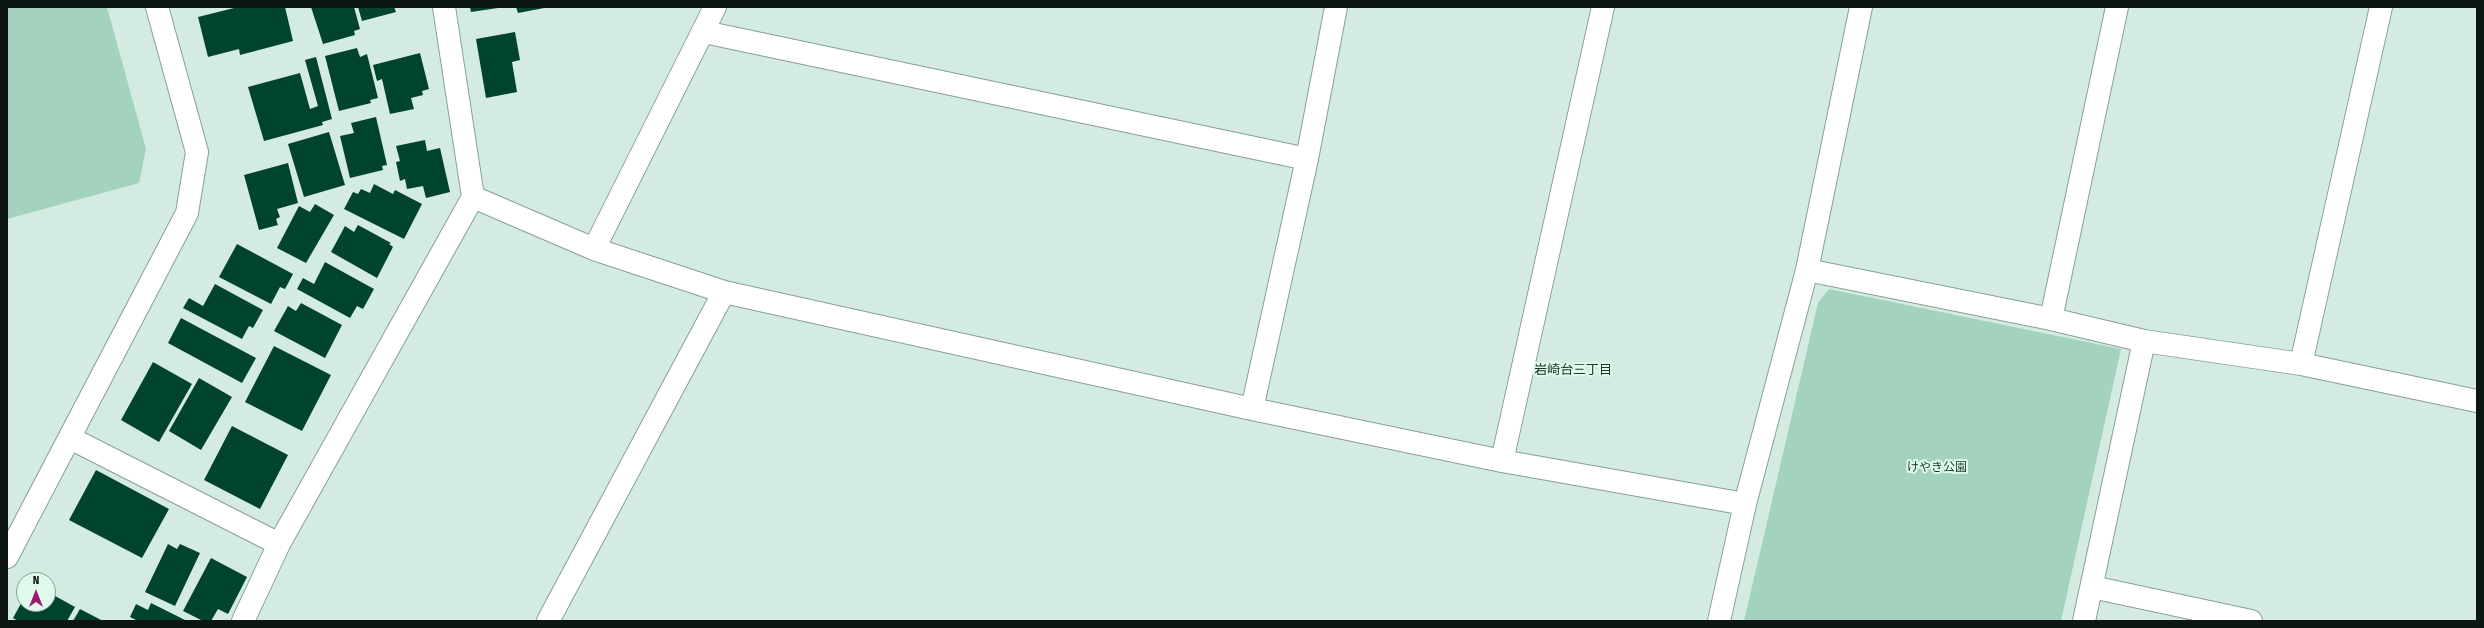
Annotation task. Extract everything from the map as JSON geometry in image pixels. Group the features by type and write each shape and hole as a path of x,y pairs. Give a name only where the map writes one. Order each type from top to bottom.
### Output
{"street":[{"path":"7,557 187,212 197,152 157,7"},
{"path":"243,621 279,544 473,197 444,7"},
{"path":"594,249 704,32 715,7"},
{"path":"1252,409 1307,159 1336,7"},
{"path":"1502,461 1603,7"},
{"path":"1719,621 1744,504 1808,270 1861,7"},
{"path":"2051,319 2117,7"},
{"path":"2301,364 2381,7"},
{"path":"704,32 1307,159"},
{"path":"473,197 594,249 724,292 1252,409 1502,461 1744,504"},
{"path":"1808,270 2051,319 2144,341 2301,364 2477,401"},
{"path":"548,621 724,292"},
{"path":"2084,621 2144,341"},
{"path":"70,438 279,544"},
{"path":"2092,587 2251,621"}],"green space":[{"path":"7,7 107,7 146,149 139,183 7,219"},
{"name":"けやき公園","path":"1829,289 2121,349 2061,621 1744,621 1818,303"}],"building":[{"path":"238,7 285,7 293,41 240,55 239,49 208,57 198,17"},
{"path":"311,7 354,7 360,29 354,31 355,35 323,44"},
{"path":"358,7 394,7 396,12 362,21"},
{"path":"470,7 498,7 498,8 471,12"},
{"path":"516,7 544,7 544,8 518,13"},
{"path":"515,32 520,60 512,62 517,92 486,98 476,39"},
{"path":"357,48 360,57 367,54 378,98 370,100 371,103 339,111 325,56"},
{"path":"420,53 429,89 422,91 423,95 411,98 414,109 390,114 382,79 377,81 373,65"},
{"path":"316,57 332,119 322,122 323,125 264,141 248,87 300,73 310,109 318,106 305,60"},
{"path":"376,117 387,165 382,166 383,170 350,178 340,136 354,133 351,123"},
{"path":"329,132 345,185 304,197 288,144"},
{"path":"425,140 427,151 440,148 450,192 426,198 423,186 407,189 405,179 400,181 396,162 400,161 396,146"},
{"path":"288,163 298,203 277,209 280,217 276,219 278,225 259,230 244,175"},
{"path":"374,184 393,194 395,190 422,204 404,239 344,209 353,192 358,194 361,189 370,193"},
{"path":"315,204 334,215 306,263 277,248 299,206 310,212"},
{"path":"358,225 391,243 389,244 393,247 377,278 331,252 345,226 354,232"},
{"path":"237,244 293,274 285,289 280,287 271,304 219,277"},
{"path":"325,262 374,289 363,309 357,306 350,318 297,289 303,278 314,284"},
{"path":"215,284 263,310 253,328 249,326 242,339 183,308 189,298 203,306"},
{"path":"301,303 342,325 325,358 274,331 288,306 296,311"},
{"path":"181,318 256,358 242,383 168,343"},
{"path":"274,346 331,375 302,431 245,402"},
{"path":"153,362 192,384 159,442 121,420"},
{"path":"199,378 232,397 201,450 169,431"},
{"path":"232,426 288,455 260,509 204,480"},
{"path":"96,470 169,509 142,558 69,520"},
{"path":"168,544 177,549 180,544 200,553 175,606 145,592"},
{"path":"211,558 247,577 228,614 218,609 211,621 203,621 183,611"},
{"path":"56,596 75,607 67,621 18,621 13,618 16,612 56,612"},
{"path":"151,603 187,621 138,621 130,617 136,604 148,610"},
{"path":"80,609 103,621 73,621"}],"district":[{"name":"岩崎台三丁目","path":"1573,370"}]}
